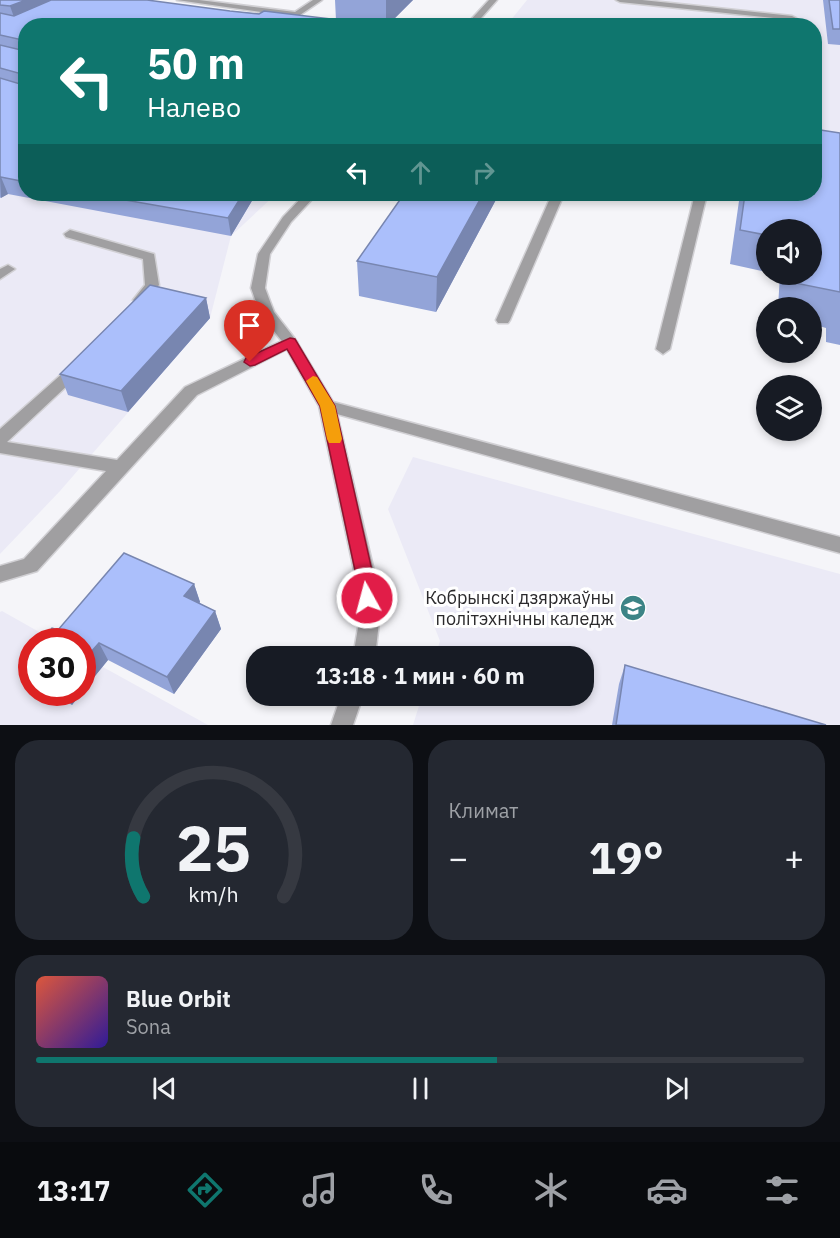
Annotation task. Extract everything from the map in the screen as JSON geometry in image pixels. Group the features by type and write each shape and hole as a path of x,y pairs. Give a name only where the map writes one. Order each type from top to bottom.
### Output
{"street":[{"path":"181,0 297,15 318,0"},
{"path":"476,18 493,0"},
{"path":"620,0 792,18"},
{"path":"304,201 287,219 264,254 258,288 267,313 290,342 327,406 365,575 369,622 366,646"},
{"path":"504,320 555,201"},
{"path":"663,350 699,201"},
{"path":"70,234 149,257 152,285 133,309"},
{"path":"0,574 30,565 191,391 290,342"},
{"path":"0,438 88,358"},
{"path":"327,406 840,545"},
{"path":"0,447 122,467"},
{"path":"342,725 349,706"}],"shaded area":[{"path":"527,0 840,0 840,135 822,132 822,18 512,18"},
{"path":"0,32 18,144 18,201 268,201 231,236 210,318 60,491 0,554"},
{"name":"Кобрынскі дзяржаўны політэхнічны каледж","path":"413,457 840,574 840,725 413,725 419,706 594,706 594,646 438,646 440,641 388,509"},
{"path":"0,612 32,628 18,628 18,706 96,706 96,663 208,725 0,725"}],"building":[{"path":"0,0 26,0 10,6 0,5"},
{"path":"51,0 147,0 259,14 264,11 323,18 18,18 18,39 0,35 0,13 14,16"},
{"path":"829,0 840,0 840,29 833,29"},
{"path":"0,45 18,49 18,73 0,68"},
{"path":"0,78 18,83 18,180 0,178"},
{"path":"822,130 840,133 840,292 805,285 822,285 822,219 756,219 756,233 740,230 744,201 822,201"},
{"path":"131,201 239,201 228,218"},
{"path":"399,201 479,201 437,277 357,261"},
{"path":"150,285 206,298 121,391 60,374"},
{"path":"124,553 194,584 184,596 215,611 167,677 99,643 96,646 96,628 60,628"},
{"path":"625,665 826,725 616,725"}],"slow traffic":[{"path":"313,381 327,406 335,439"}],"place":[{"name":"Кобрынскі дзяржаўны політэхнічны каледж","path":"633,608"}],"route":[{"path":"250,362 290,342 327,406 365,575 367,598"}]}
